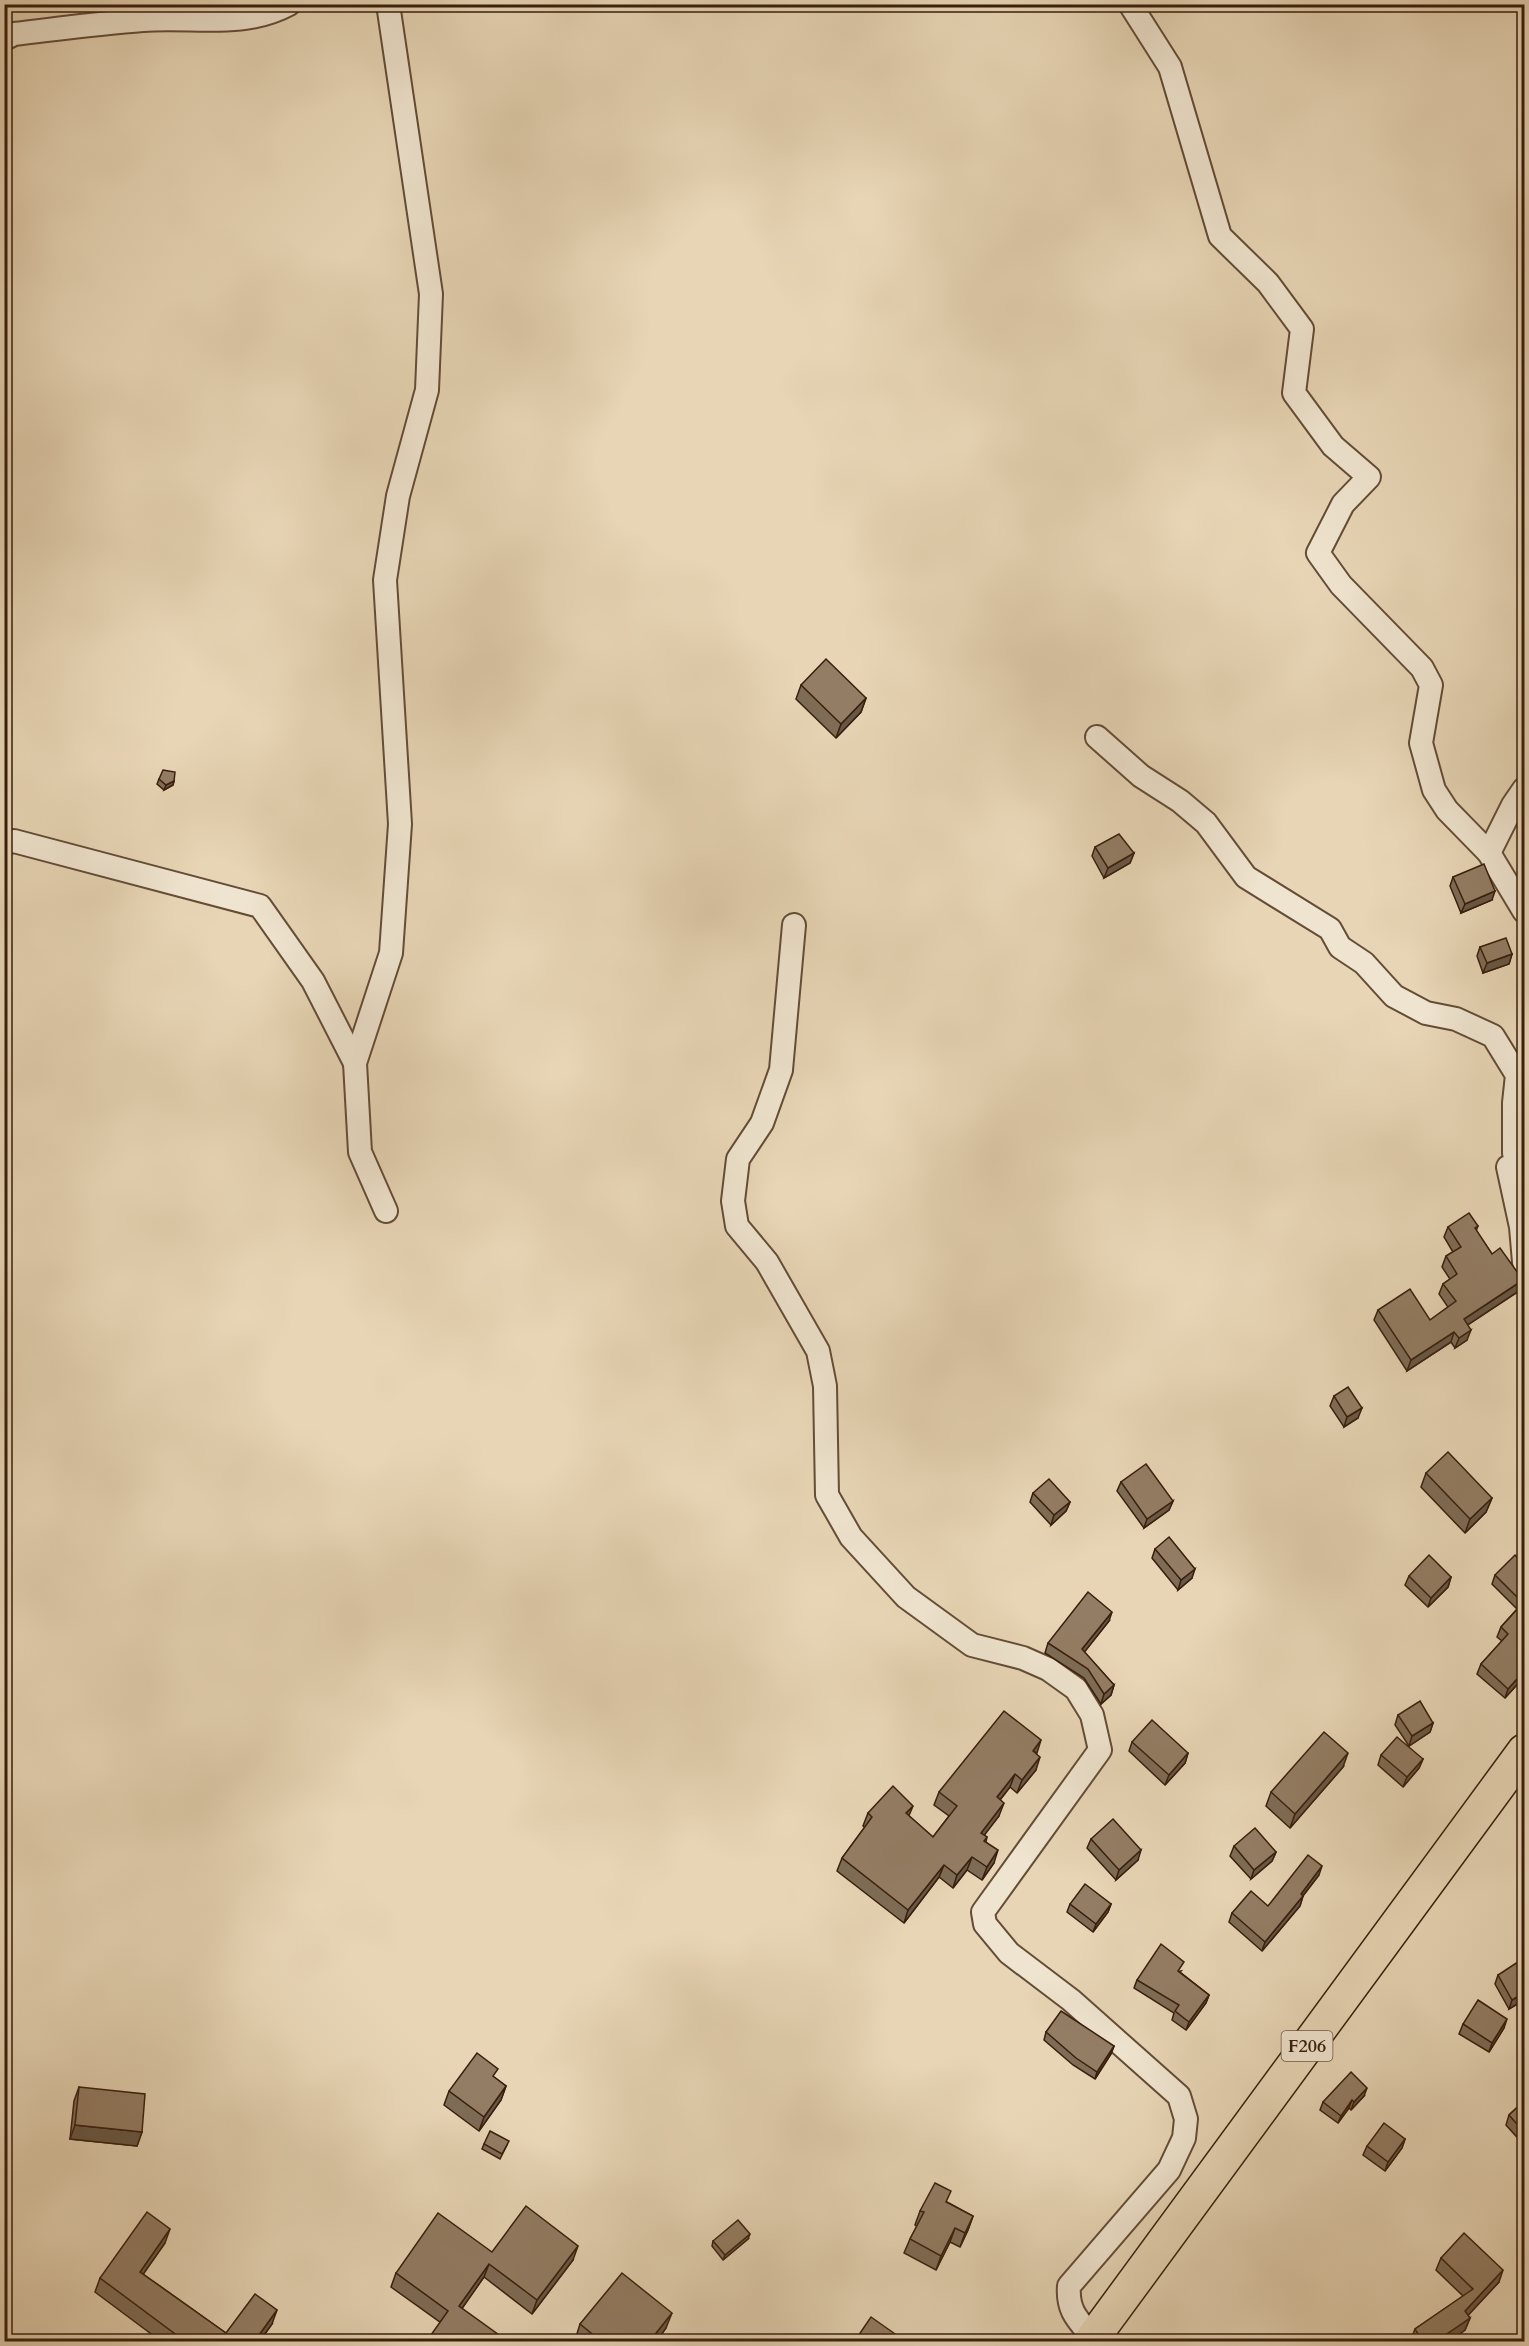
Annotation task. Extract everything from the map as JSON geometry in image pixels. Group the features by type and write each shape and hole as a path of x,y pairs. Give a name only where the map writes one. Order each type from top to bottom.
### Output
{"main road":[{"name":"F206","path":"1091,2340 1524,1751"}],"street":[{"path":"4,39 14,34 145,20 243,20 274,12 289,4"},
{"path":"386,1211 360,1152 355,1063 391,953 400,824 385,580 398,496 427,390 431,294 388,4"},
{"path":"1130,4 1170,67 1220,236 1268,283 1302,329 1294,393 1333,446 1369,477 1343,504 1318,553 1341,585 1422,668 1431,685 1420,743 1434,790 1447,810 1489,853 1524,911"},
{"path":"1096,736 1141,776 1180,801 1206,823 1246,877 1330,928 1340,947 1364,963 1394,996 1426,1013 1456,1019 1492,1036 1517,1075 1514,1153 1524,1184"},
{"path":"1489,853 1513,805 1524,789"},
{"path":"4,843 14,841 260,906 313,981 355,1063"},
{"path":"794,925 781,1070 762,1124 738,1159 733,1201 737,1227 767,1262 818,1351 825,1386 827,1495 851,1538 906,1598 949,1630 972,1645 1023,1658 1048,1669 1076,1689 1092,1715 1100,1750 982,1912 985,1924 1009,1953 1071,2000 1179,2096 1186,2119 1184,2138 1169,2169 1069,2286 1068,2301 1071,2311 1091,2340"},
{"path":"1514,1129 1504,1154 1512,1178 1524,1262"}],"building":[{"path":"826,659 866,698 841,724 801,685"},
{"path":"163,770 175,772 174,781 166,785 159,779"},
{"path":"1119,834 1134,853 1108,868 1095,847"},
{"path":"1484,864 1495,891 1465,904 1453,877"},
{"path":"1506,938 1512,954 1487,963 1480,947"},
{"path":"1469,1213 1478,1226 1475,1228 1492,1254 1500,1248 1523,1280 1464,1319 1471,1330 1459,1338 1454,1332 1411,1360 1378,1310 1410,1289 1430,1320 1456,1301 1443,1284 1457,1274 1446,1256 1461,1247 1448,1227"},
{"path":"1348,1387 1362,1408 1347,1417 1334,1396"},
{"path":"1448,1452 1492,1498 1470,1519 1426,1473"},
{"path":"1146,1464 1173,1501 1147,1519 1121,1482"},
{"path":"1049,1479 1070,1502 1054,1515 1033,1493"},
{"path":"1169,1537 1195,1569 1181,1580 1155,1549"},
{"path":"1429,1555 1451,1577 1431,1598 1409,1576"},
{"path":"1515,1555 1524,1565 1524,1604 1495,1575"},
{"path":"1088,1592 1112,1612 1082,1649 1114,1685 1104,1694 1088,1669 1048,1643"},
{"path":"1521,1605 1524,1608 1524,1671 1508,1689 1481,1664 1508,1634 1501,1627"},
{"path":"1420,1701 1433,1723 1412,1736 1398,1715"},
{"path":"1004,1711 1041,1740 1033,1751 1040,1757 1022,1780 1015,1774 997,1797 1004,1803 981,1833 987,1837 984,1841 998,1850 987,1867 972,1857 957,1875 944,1865 908,1910 842,1858 872,1817 868,1813 893,1786 913,1806 906,1813 933,1837 957,1806 939,1792"},
{"path":"1152,1720 1188,1753 1169,1775 1132,1742"},
{"path":"1324,1732 1348,1753 1295,1814 1271,1792"},
{"path":"1397,1737 1423,1759 1407,1777 1381,1755"},
{"path":"1113,1819 1141,1850 1119,1870 1091,1839"},
{"path":"1255,1828 1276,1852 1254,1870 1234,1846"},
{"path":"1308,1855 1322,1866 1301,1894 1303,1896 1265,1942 1232,1913 1251,1891 1268,1906"},
{"path":"1085,1884 1111,1904 1096,1924 1070,1904"},
{"path":"1161,1944 1184,1962 1178,1971 1209,1995 1189,2022 1175,2011 1179,2005 1137,1980"},
{"path":"1524,1958 1524,1993 1512,2000 1498,1975"},
{"path":"1478,2000 1507,2019 1492,2043 1463,2024"},
{"path":"1061,2011 1114,2046 1097,2072 1076,2058 1046,2032"},
{"path":"477,2053 498,2069 493,2076 506,2086 484,2117 449,2091"},
{"path":"1351,2072 1367,2088 1354,2102 1352,2100 1341,2116 1323,2102"},
{"path":"79,2087 145,2094 142,2132 75,2125"},
{"path":"1524,2101 1524,2132 1509,2115"},
{"path":"1384,2123 1405,2139 1388,2162 1367,2146"},
{"path":"490,2131 509,2141 502,2154 484,2144"},
{"path":"935,2183 951,2191 946,2202 973,2216 965,2233 955,2228 941,2256 910,2239 924,2212 920,2211"},
{"path":"526,2206 578,2246 537,2300 489,2264 459,2306 506,2340 505,2342 426,2342 448,2311 396,2273 438,2213 492,2252"},
{"path":"147,2212 170,2229 140,2272 226,2333 255,2294 277,2310 254,2342 186,2342 100,2278"},
{"path":"738,2220 750,2234 725,2255 713,2241"},
{"path":"1464,2233 1503,2270 1465,2311 1470,2318 1435,2342 1423,2342 1415,2329 1473,2289 1441,2258"},
{"path":"622,2273 672,2313 649,2342 602,2342 580,2324"},
{"path":"871,2317 898,2336 896,2338 901,2342 854,2342"}]}
